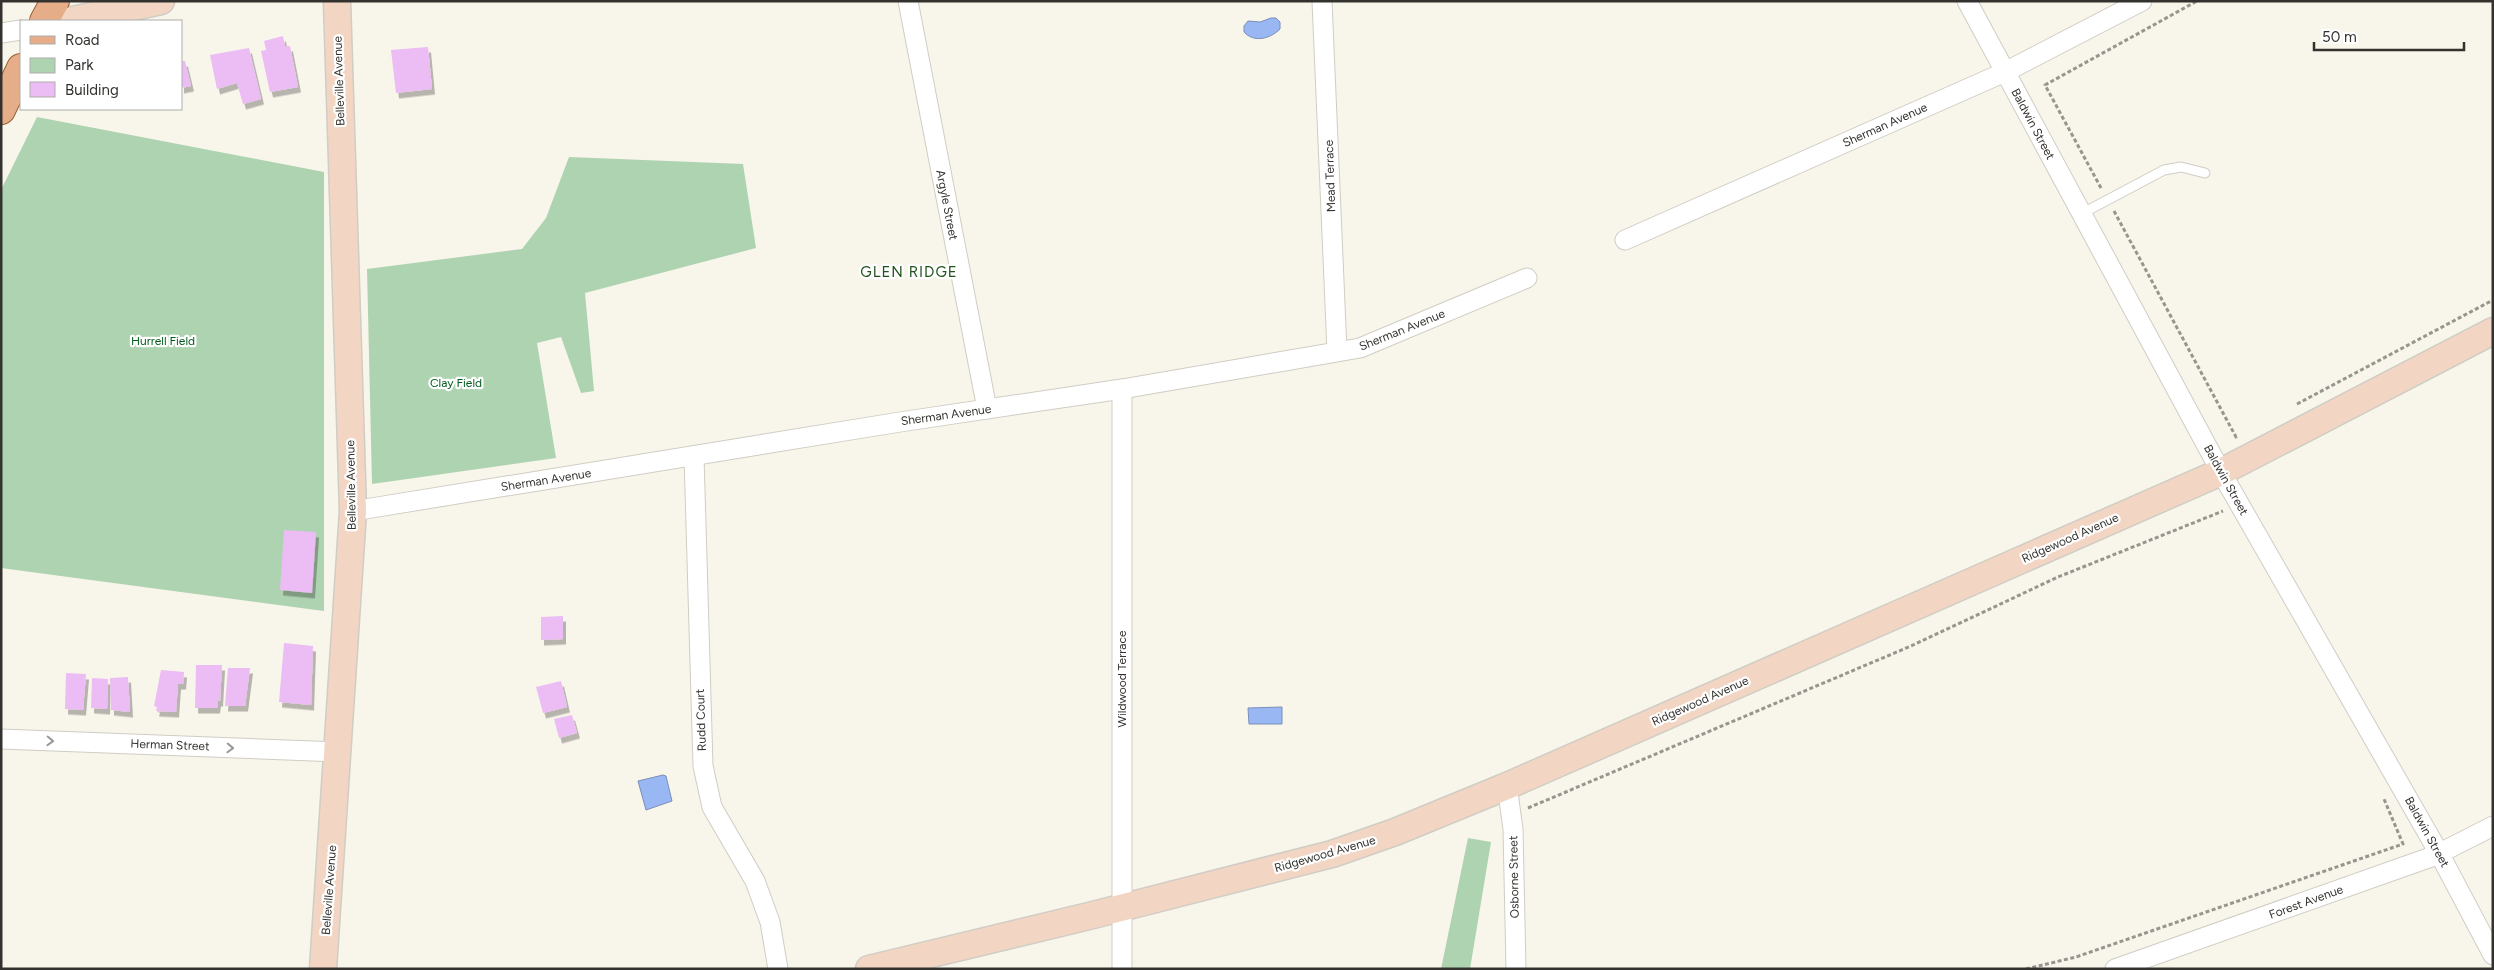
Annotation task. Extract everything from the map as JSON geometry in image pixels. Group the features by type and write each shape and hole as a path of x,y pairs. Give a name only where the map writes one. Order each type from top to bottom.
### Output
{"main road":[{"path":"45,20 55,1"},
{"path":"1,110 20,70"}],"street":[{"path":"73,20 160,1"},
{"name":"Belleville Avenue","path":"323,969 339,752 353,511 337,1"},
{"name":"Argyle Street","path":"908,1 987,409"},
{"name":"Mead Terrace","path":"1322,1 1337,351"},
{"name":"Baldwin Street","path":"1967,1 2221,472 2439,853 2493,955"},
{"name":"Sherman Avenue","path":"1625,240 2005,72 2142,1"},
{"path":"1,33 20,30"},
{"name":"Sherman Avenue","path":"353,511 1122,389 1360,348 1527,278"},
{"name":"Ridgewood Avenue","path":"869,969 1122,908 1332,854 1395,832 1498,789 2221,472 2493,331"},
{"name":"Wildwood Terrace","path":"1122,389 1122,969"},
{"name":"Rudd Court","path":"694,456 703,766 712,806 755,881 770,922 778,969"},
{"name":"Herman Street","path":"1,739 339,752"},
{"name":"Osborne Street","path":"1498,789 1513,829 1516,969"},
{"name":"Forest Avenue","path":"2115,969 2439,853 2493,826"}],"lane":[{"path":"2082,214 2164,170 2181,168 2205,173"}],"path":[{"path":"2295,406 2493,300"},
{"path":"2236,436 2245,432"},
{"path":"1525,809 1911,646 2058,577 2160,534 2224,510 2229,519"},
{"path":"2026,969 2076,957 2403,844 2380,789"}],"green space":[{"name":"Hurrell Field","path":"37,117 324,172 324,611 1,568 1,190"},
{"name":"Clay Field","path":"569,157 743,164 756,248 585,293 594,391 581,393 561,337 537,343 556,458 372,484 367,269 522,249 546,218"},
{"path":"1468,838 1491,842 1470,969 1441,969"}],"water":[{"path":"1276,18 1280,22 1280,29 1272,35 1257,39 1244,32 1244,26 1248,21 1260,22"},
{"path":"1282,707 1282,724 1249,724 1248,708"},
{"path":"663,775 666,776 672,801 646,810 638,781"}],"building":[{"path":"283,36 285,46 290,46 298,87 270,92 261,51 266,50 264,41"},
{"path":"428,47 432,89 396,93 391,50"},
{"path":"249,48 261,99 243,104 237,83 217,89 210,55"},
{"path":"182,61 185,61 191,86 182,88"},
{"path":"284,530 316,532 312,593 280,590"},
{"path":"563,616 563,639 541,640 541,617"},
{"path":"284,643 313,646 311,705 279,702"},
{"path":"196,665 222,665 220,701 218,701 217,708 195,708"},
{"path":"228,668 250,668 245,706 225,706"},
{"path":"161,670 184,672 183,684 178,684 176,712 156,711 157,707 154,706"},
{"path":"66,673 86,674 83,710 65,709"},
{"path":"128,677 130,712 111,710 110,678"},
{"path":"92,678 108,679 107,709 91,708"},
{"path":"561,681 567,707 543,713 536,687"},
{"path":"572,715 577,733 559,738 554,719"}],"district":[{"name":"GLEN RIDGE","path":"909,272"}]}
